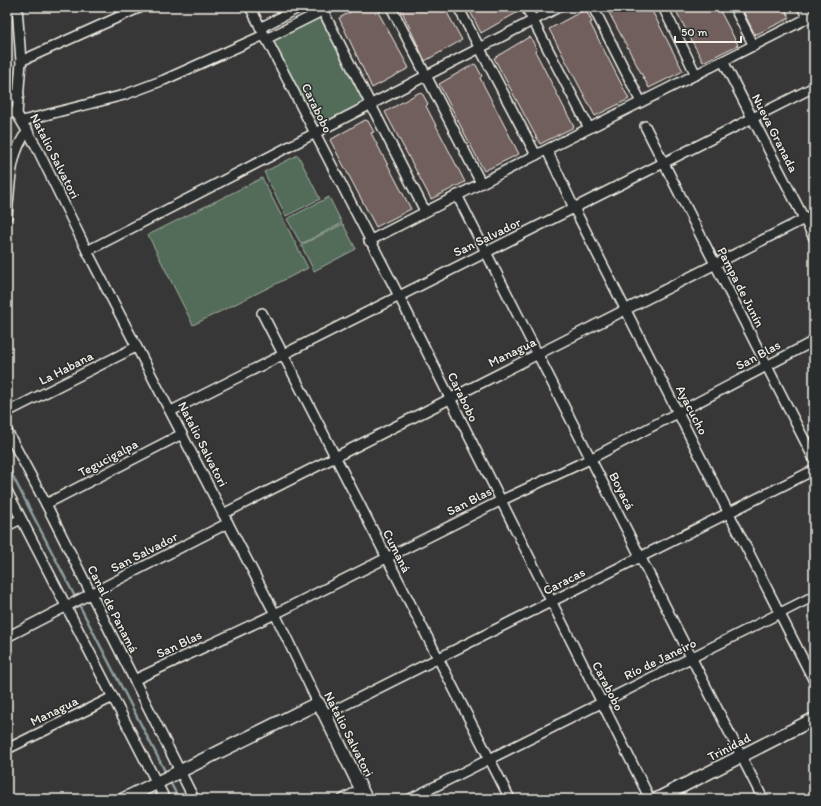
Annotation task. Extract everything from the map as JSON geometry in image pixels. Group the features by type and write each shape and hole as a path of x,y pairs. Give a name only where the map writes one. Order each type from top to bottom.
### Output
{"street":[{"path":"17,7 21,61 19,117 124,95 164,80 263,34 324,8 425,211"},
{"path":"21,61 141,7"},
{"name":"Carabobo","path":"250,7 399,296 650,799"},
{"path":"263,34 300,7"},
{"path":"391,7 481,183"},
{"path":"458,7 536,155"},
{"path":"526,7 589,128"},
{"path":"87,251 314,132 559,7"},
{"path":"593,7 641,102"},
{"path":"663,7 696,75"},
{"path":"734,7 754,46"},
{"path":"370,241 425,211 812,17 802,7"},
{"name":"Nueva Granada","path":"723,61 814,238"},
{"name":"San Salvador","path":"171,411 285,355 486,251 814,87"},
{"path":"8,95 19,95"},
{"name":"Natalio Salvatori","path":"7,111 19,117 28,131 136,347 171,411 275,614 364,794"},
{"name":"Pampa de Junín","path":"645,126 662,163 814,459"},
{"path":"7,216 12,171 22,138 28,131"},
{"name":"Ayacucho","path":"547,150 574,208 679,412 814,682"},
{"name":"Boyacá","path":"457,196 763,799"},
{"name":"Managua","path":"223,514 814,214"},
{"name":"Cumaná","path":"262,313 285,355 386,558 439,658 510,799"},
{"name":"San Blas","path":"134,680 275,614 500,501 590,459 814,341"},
{"name":"La Habana","path":"7,412 136,347"},
{"name":"Canal de Panamá","path":"7,431 46,504 134,680 177,773 194,799"},
{"name":"Tegucigalpa","path":"46,504 182,434"},
{"name":"Caracas","path":"325,715 814,470"},
{"path":"7,491 113,697 159,782 165,799"},
{"path":"7,526 21,519"},
{"name":"San Salvador","path":"7,637 68,607 90,594 228,523"},
{"name":"Río de Janeiro","path":"410,799 491,760 601,702 814,596"},
{"name":"Managua","path":"7,749 113,697"},
{"path":"124,799 318,703"},
{"name":"Trinidad","path":"657,799 814,719"},
{"path":"343,799 364,794"}],"green space":[{"path":"322,11 371,104 314,132 266,39"},
{"path":"298,155 320,199 286,216 264,172"},
{"path":"262,178 308,268 193,325 148,235"},
{"path":"329,197 342,223 301,244 287,219"},
{"path":"343,224 356,249 314,271 301,245"}],"building":[{"path":"360,7 385,7 385,9 378,12 409,68 372,88 339,18"},
{"path":"400,7 444,7 462,40 425,61"},
{"path":"472,7 515,7 518,12 481,33 470,11 473,9"},
{"path":"606,7 650,7 683,71 649,88"},
{"path":"674,7 718,7 738,45 703,62"},
{"path":"741,7 784,7 790,18 755,35"},
{"path":"586,10 592,22 590,23 629,99 595,116 549,29"},
{"path":"529,37 537,50 535,51 574,127 540,144 494,58"},
{"path":"474,64 482,76 480,78 519,154 484,171 439,84"},
{"path":"420,92 428,104 426,106 465,182 431,199 385,112"},
{"path":"365,120 368,121 374,132 371,133 411,209 376,227 330,140"}],"waterway":[{"path":"7,465 166,773"},
{"path":"169,780 179,799"}]}
